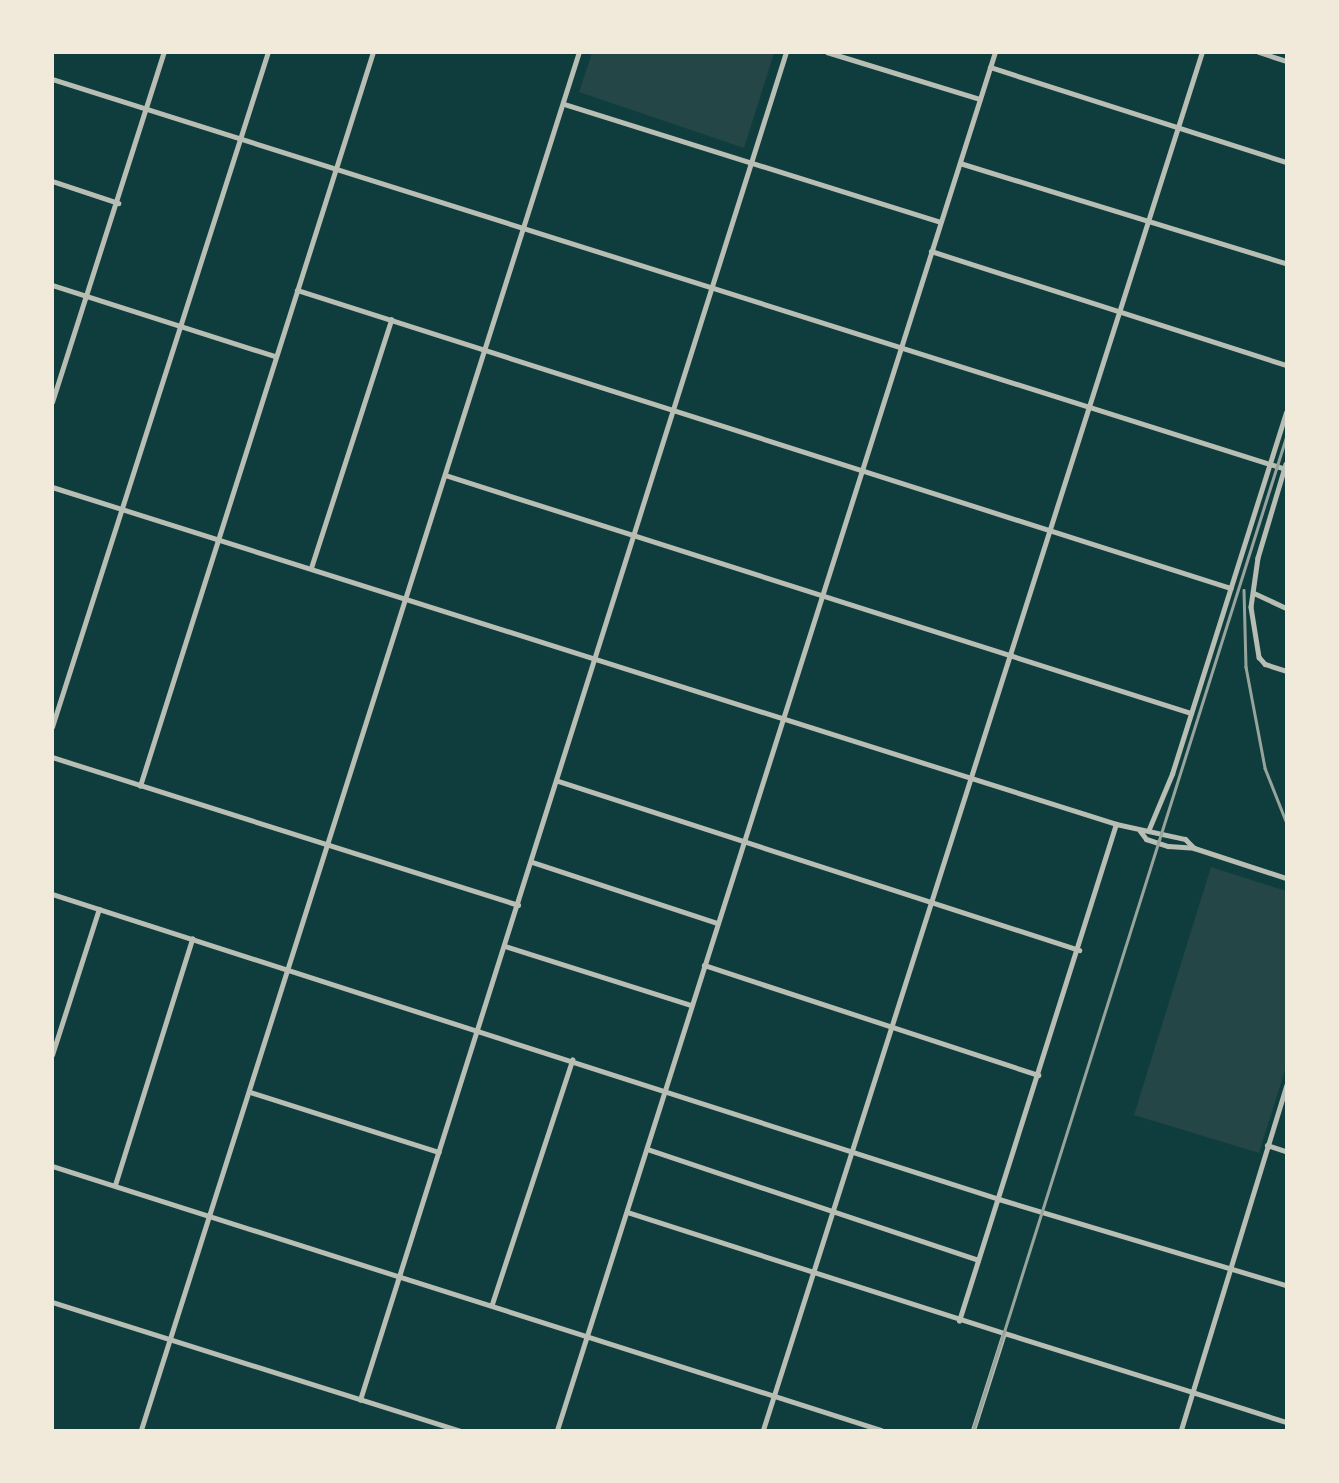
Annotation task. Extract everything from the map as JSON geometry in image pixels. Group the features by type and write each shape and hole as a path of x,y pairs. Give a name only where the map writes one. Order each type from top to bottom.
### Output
{"street":[{"path":"52,402 164,52"},
{"path":"52,727 268,52"},
{"path":"140,786 274,356 373,52"},
{"path":"141,1430 579,52"},
{"path":"360,1400 558,781 632,536 786,52"},
{"path":"827,52 980,99"},
{"path":"557,1430 995,52"},
{"path":"763,1430 855,1149 1008,656 1121,312 1202,52"},
{"path":"1259,52 1286,61"},
{"path":"990,67 1286,163"},
{"path":"52,79 901,345 1270,465 1286,467 1258,558 1252,620 1259,657 1265,664 1286,671"},
{"path":"564,104 940,222"},
{"path":"960,163 1286,263"},
{"path":"52,181 118,202"},
{"path":"931,251 1286,365"},
{"path":"52,285 274,356"},
{"path":"297,290 1231,588"},
{"path":"311,568 391,320"},
{"path":"1149,830 1191,713 1286,413"},
{"path":"445,475 632,536 824,593 1008,656 1191,713"},
{"path":"52,487 1116,824 1185,839 1194,848"},
{"path":"1253,593 1286,608"},
{"path":"52,757 518,905"},
{"path":"558,781 1079,950"},
{"path":"959,1321 1079,950 1116,824"},
{"path":"1140,831 1146,839 1168,846 1194,848 1286,878"},
{"path":"532,862 717,923"},
{"path":"52,894 855,1149 999,1199 1286,1285"},
{"path":"52,1055 99,909"},
{"path":"115,1185 192,939"},
{"path":"505,946 691,1005"},
{"path":"704,965 1038,1075"},
{"path":"492,1304 572,1060"},
{"path":"1181,1430 1286,1086"},
{"path":"250,1092 439,1152"},
{"path":"1268,1145 1286,1151"},
{"path":"647,1149 978,1260"},
{"path":"52,1166 881,1430"},
{"path":"627,1212 959,1321 1286,1422"},
{"path":"52,1302 459,1430"},
{"path":"973,1430 1004,1333"}],"shaded area":[{"path":"774,52 744,148 579,92 592,53"},
{"path":"1211,867 1286,891 1286,1067 1259,1153 1134,1115"}],"railway":[{"path":"973,1430 1286,437"},
{"path":"1244,590 1246,667 1265,768 1286,821"}]}
